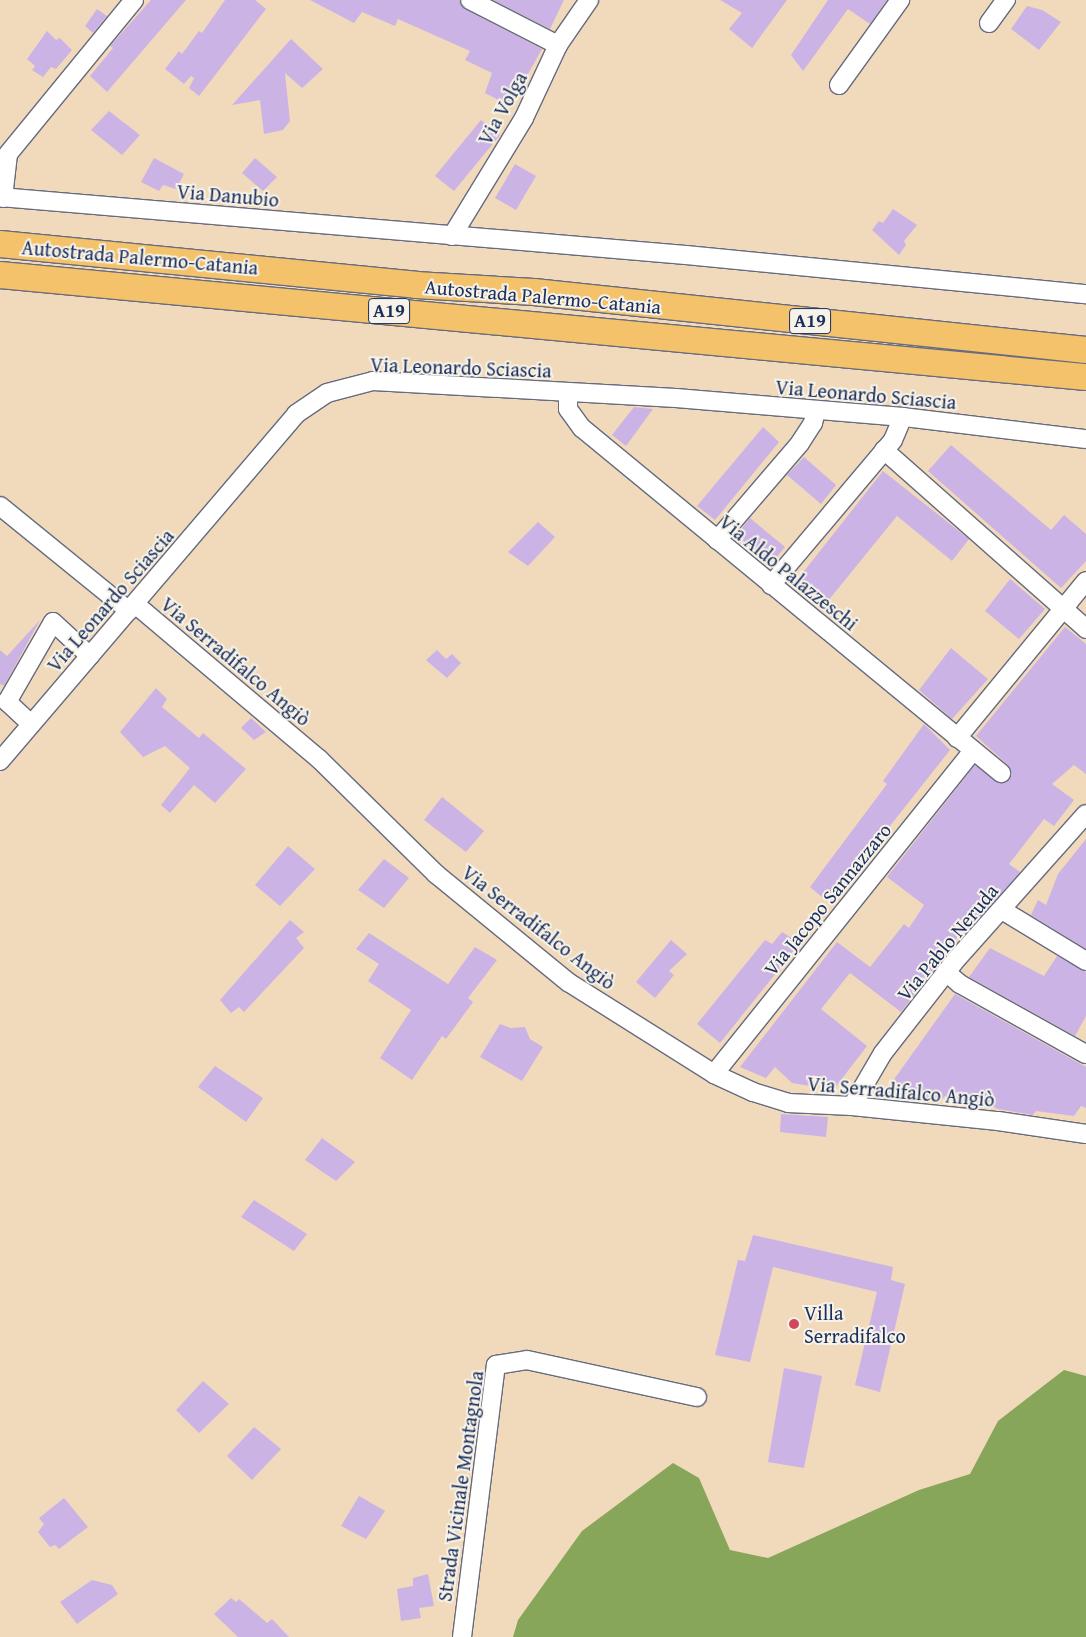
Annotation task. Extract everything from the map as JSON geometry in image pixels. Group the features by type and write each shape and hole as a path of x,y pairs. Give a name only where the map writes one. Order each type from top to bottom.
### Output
{"highway":[{"name":"Autostrada Palermo-Catania","path":"0,244 416,285 595,299 1086,350"},
{"name":"Autostrada Palermo-Catania","path":"0,275 1086,377"},
{"path":"595,299 730,304 1086,337"},
{"path":"791,349 875,371 1086,395"}],"street":[{"path":"2,197 8,154 134,0"},
{"path":"470,0 558,45"},
{"name":"Via Volga","path":"452,236 524,118 558,45 589,0"},
{"path":"839,84 900,0"},
{"path":"989,23 1006,0"},
{"name":"Via Danubio","path":"2,197 686,255 1086,294"},
{"name":"Via Leonardo Sciascia","path":"0,760 296,414 327,392 373,381 676,398 903,417 1086,439"},
{"name":"Via Aldo Palazzeschi","path":"568,393 568,409 582,428 1001,773"},
{"path":"717,540 800,443 813,422 816,411"},
{"path":"771,585 884,450 900,428 903,417"},
{"path":"884,450 1086,629"},
{"name":"Via Serradifalco Angiò","path":"0,506 132,608 319,759 436,874 560,976 714,1074 753,1092 788,1103 852,1106 998,1121 1086,1134"},
{"path":"957,738 1086,581"},
{"path":"31,724 7,702 53,622 90,656"},
{"name":"Via Jacopo Sannazzaro","path":"714,1074 973,751"},
{"name":"Via Pablo Neruda","path":"852,1106 883,1053 946,972 1086,814"},
{"path":"1002,910 1086,961"},
{"path":"946,972 960,984 1086,1054"},
{"name":"Strada Vicinale Montagnola","path":"462,1637 496,1365 527,1360 697,1397"}],"green space":[{"path":"1064,1370 1086,1376 1086,1637 513,1637 518,1620 582,1531 673,1463 699,1478 730,1550 768,1558 919,1490 970,1474 998,1421"}],"building":[{"path":"151,0 186,0 107,92 90,76 113,48 110,46"},
{"path":"225,0 255,0 266,9 199,96 189,88 194,78 191,76 184,84 165,69 179,51 182,54 199,31 202,33"},
{"path":"310,0 459,0 465,9 542,49 510,106 485,93 492,73 465,60 470,51 398,19 395,26 362,12 354,23"},
{"path":"493,0 564,0 550,29"},
{"path":"720,0 787,0 752,48 729,29 742,13"},
{"path":"828,0 887,0 870,24 848,9 803,71 791,55"},
{"path":"1027,6 1042,10 1061,22 1039,50 1011,29"},
{"path":"97,9 107,16 93,33 85,26"},
{"path":"47,31 56,40 60,38 72,50 56,69 51,67 43,77 32,70 35,66 27,59"},
{"path":"291,39 323,69 302,88 285,73 290,121 283,130 264,134 260,100 232,105"},
{"path":"109,111 140,135 122,155 91,130"},
{"path":"481,120 500,135 454,191 435,176"},
{"path":"154,158 184,174 176,189 163,185 159,191 141,182"},
{"path":"255,158 277,177 263,191 242,173"},
{"path":"515,164 536,176 516,210 495,198"},
{"path":"893,209 917,225 904,241 906,245 899,255 872,230 879,221 883,223"},
{"path":"634,407 653,409 626,446 612,435"},
{"path":"763,427 779,442 715,520 697,506"},
{"path":"951,445 1051,530 1064,515 1086,534 1086,561 1061,588 928,471"},
{"path":"804,457 836,485 821,504 787,475"},
{"path":"883,471 969,539 952,561 897,516 823,607 794,584"},
{"path":"750,518 785,547 769,566 734,538"},
{"path":"538,522 555,537 528,566 508,552"},
{"path":"1010,579 1045,609 1019,639 985,611"},
{"path":"40,620 4,686 0,684 0,650 7,656"},
{"path":"1065,627 1086,644 1086,774 1074,765 1052,784 1074,800 1054,826 1044,819 1009,864 1020,872 976,922 972,918 901,1012 850,973 821,1009 867,1046 834,1089 814,1075 810,1086 792,1083 775,1067 766,1078 740,1067 837,942 870,967 904,924 909,928 924,905 887,877 975,765 999,783 1009,779 1012,774 1008,765 976,736"},
{"path":"951,648 988,679 952,719 919,690"},
{"path":"437,650 446,659 452,654 461,663 447,678 426,660"},
{"path":"156,688 167,699 162,707 199,738 203,733 246,769 215,803 194,785 170,813 161,805 190,768 165,746 143,757 120,732"},
{"path":"251,718 266,732 254,740 241,728"},
{"path":"924,724 950,750 829,903 810,887 887,784 883,781"},
{"path":"442,797 484,831 466,852 424,820"},
{"path":"1086,839 1086,949 1031,915 1038,900 1046,905 1058,874"},
{"path":"288,846 315,869 280,906 255,885"},
{"path":"384,859 409,878 384,908 358,890"},
{"path":"290,920 304,932 296,938 304,948 244,1012 239,1007 231,1013 220,1000"},
{"path":"782,932 800,943 720,1043 697,1024 765,940 772,944"},
{"path":"369,933 448,984 475,947 497,960 468,998 473,1002 446,1039 442,1036 412,1080 380,1058 411,1010 368,981 379,964 356,949"},
{"path":"671,940 687,954 669,971 674,975 655,998 636,982"},
{"path":"990,948 1044,976 1057,956 1086,972 1086,1016 1075,1036 969,977"},
{"path":"955,994 1086,1067 1086,1108 1081,1106 1074,1116 1036,1111 1033,1115 998,1109 988,1104 985,1108 975,1102 971,1106 945,1096 939,1102 932,1097 930,1101 908,1093 897,1099 885,1092"},
{"path":"500,1024 511,1028 525,1027 530,1039 543,1047 522,1081 480,1057"},
{"path":"215,1066 263,1098 246,1122 198,1087"},
{"path":"781,1114 828,1117 826,1137 780,1132"},
{"path":"322,1138 355,1162 336,1181 305,1160"},
{"path":"254,1200 307,1234 294,1251 241,1217"},
{"path":"753,1235 893,1267 891,1280 905,1284 880,1392 855,1385 877,1292 773,1267 750,1362 715,1355 738,1260 745,1261"},
{"path":"784,1368 822,1376 804,1468 768,1462"},
{"path":"203,1381 229,1404 199,1433 176,1410"},
{"path":"254,1427 281,1449 252,1480 227,1456"},
{"path":"359,1496 385,1511 366,1539 341,1526"},
{"path":"64,1498 88,1527 59,1549 55,1545 50,1547 38,1532 44,1524 39,1518"},
{"path":"428,1574 434,1606 419,1608 421,1618 401,1621 397,1589 413,1586 413,1578"},
{"path":"92,1580 112,1585 118,1594 77,1624 60,1602"},
{"path":"231,1598 236,1602 239,1599 267,1623 272,1619 289,1637 238,1637 214,1614"}],"place":[{"name":"Villa Serradifalco","path":"794,1324"}]}
